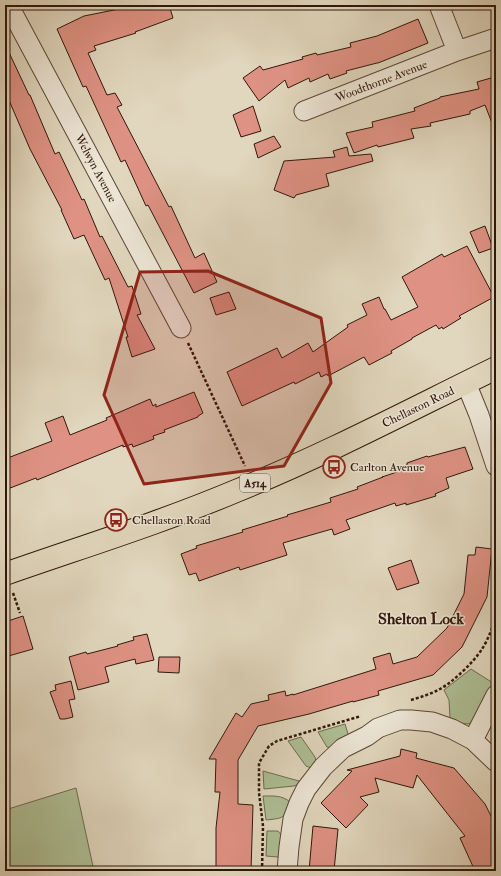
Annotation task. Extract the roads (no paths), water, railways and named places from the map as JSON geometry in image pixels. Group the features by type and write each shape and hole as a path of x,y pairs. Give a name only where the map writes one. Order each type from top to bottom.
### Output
{"main road":[{"name":"Chellaston Road","path":"5,574 192,508 253,484 316,457 496,368"}],"street":[{"path":"439,5 457,51"},
{"name":"Welwyn Avenue","path":"11,8 181,328"},
{"name":"Woodthorne Avenue","path":"304,111 457,51 496,38"},
{"path":"466,383 480,415 496,466"},
{"path":"473,740 496,695"},
{"path":"287,871 293,819 306,789 323,767 343,748 367,736 378,728 400,720 432,722 452,728 473,740 496,762"}],"place":[{"name":"Carlton Avenue","path":"334,467"},
{"name":"Chellaston Road","path":"116,520"}],"district":[{"name":"Shelton Lock","path":"421,618"}]}
